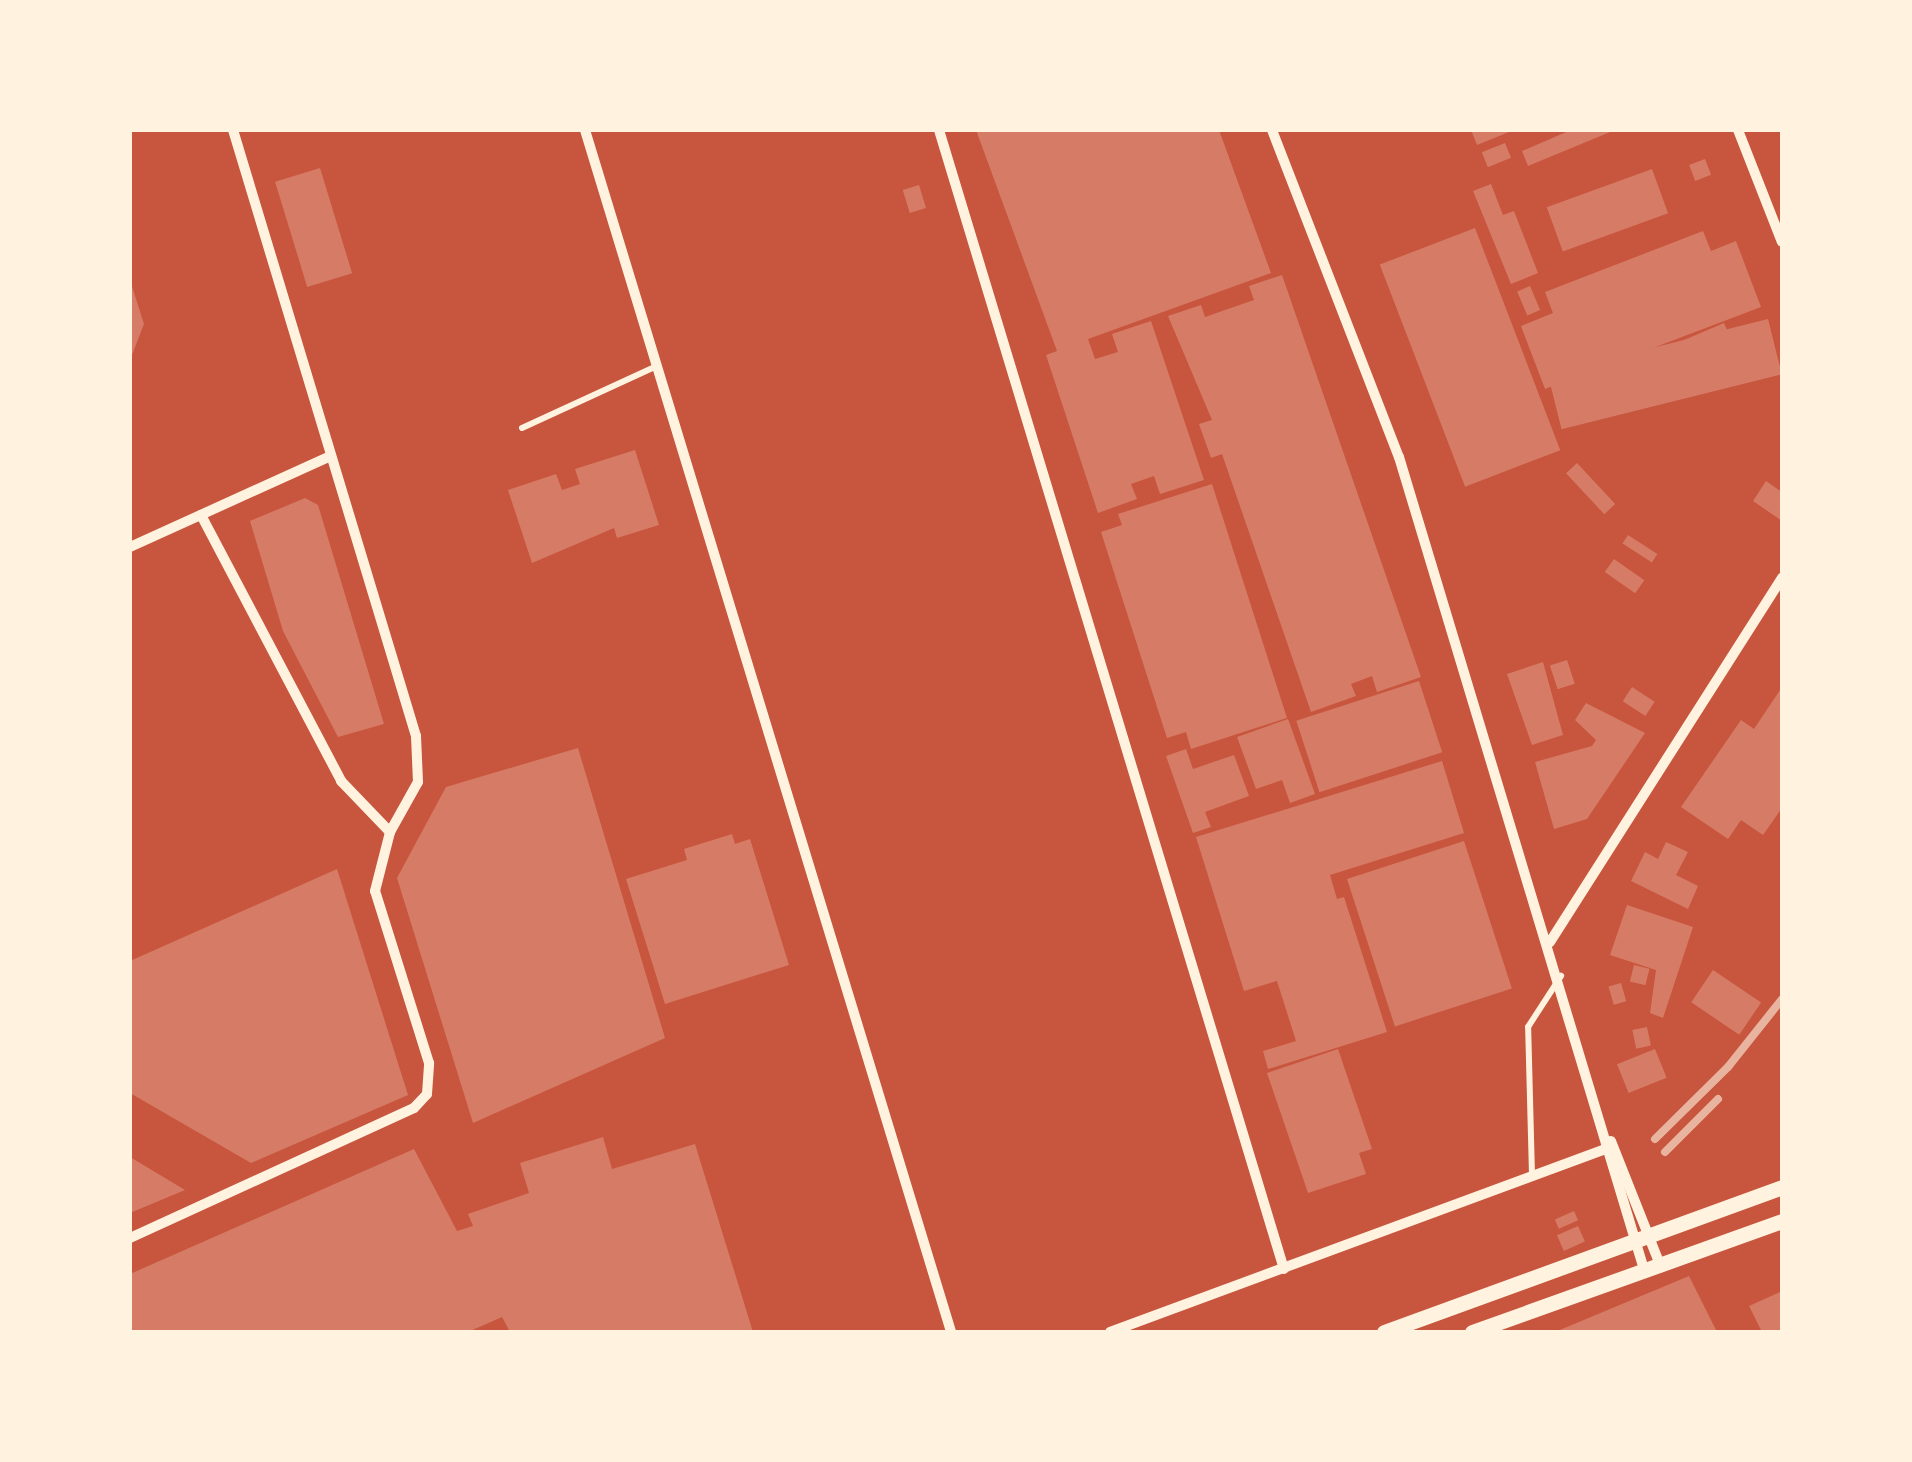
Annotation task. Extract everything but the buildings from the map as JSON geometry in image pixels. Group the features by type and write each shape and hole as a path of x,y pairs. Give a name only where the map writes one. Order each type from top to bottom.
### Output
{"street":[{"path":"130,1238 414,1108 427,1094 429,1063 416,1014 377,911 378,864 390,832 418,782 416,736 328,457 232,130"},
{"path":"585,130 951,1332"},
{"path":"939,130 1284,1269"},
{"path":"1272,130 1400,456 1610,1143 1653,1270"},
{"path":"1738,130 1782,242"},
{"path":"130,548 328,457"},
{"path":"201,516 341,780 390,832"},
{"path":"1550,942 1782,578"},
{"path":"1110,1332 1532,1176 1610,1143"},
{"path":"1384,1332 1782,1187"},
{"path":"1472,1332 1653,1270 1782,1220"}],"lane":[{"path":"522,428 656,366"},
{"path":"1532,1176 1528,1027 1561,976"}],"railway":[{"path":"1655,1139 1728,1067 1782,999"},
{"path":"1665,1152 1718,1099"}]}
